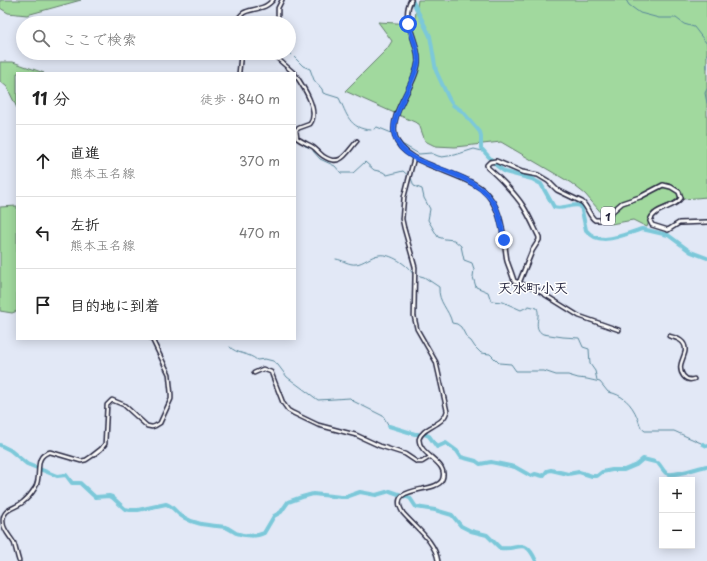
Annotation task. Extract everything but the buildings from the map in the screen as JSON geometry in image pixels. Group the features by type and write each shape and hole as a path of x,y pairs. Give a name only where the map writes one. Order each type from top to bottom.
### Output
{"main road":[{"path":"410,1 407,16 418,64 397,115 394,129 395,137 400,146 414,158 472,182 484,190 490,197 500,218 508,263 514,281 519,283"},
{"name":"1","path":"519,283 539,237 522,205 497,175 488,168 488,163 493,161 522,172 538,175 544,178 557,190 582,202 591,216 596,220 600,220 607,216 622,203 640,197 663,185 671,187 679,192 681,198 672,206 654,213 650,219 652,226 668,230 680,223 707,222"}],"street":[{"path":"240,16 245,12 262,8 274,0"},
{"path":"278,16 278,8 282,0"},
{"path":"239,72 240,60"},
{"path":"279,60 292,72"},
{"path":"296,77 307,94 313,113 310,124 296,130 297,138 315,148 323,156 334,160 344,157 357,141"},
{"path":"414,158 404,197 403,223 415,271 413,311 417,329 436,362 447,411 442,420 420,436 419,444 420,448 437,463 443,471 443,478 441,482 434,486 404,495 400,504 401,509 432,545 438,561"},
{"path":"519,283 534,288 579,316 619,330"},
{"path":"669,336 680,339 684,345 685,352 680,366 682,375 690,380 694,379"},
{"path":"19,561 14,543 4,526 3,516 8,510 23,503 36,486 41,456 50,452 81,461 86,460 101,449 105,444 106,438 107,405 112,400 124,405 147,426 152,427 160,423 171,399 171,394 169,374 152,340"},
{"path":"254,373 263,369 271,372 285,407 310,422 356,435 380,446 405,454 417,462 422,462 430,457"}],"green space":[{"path":"0,0 81,0 27,15 8,13 0,8"},
{"path":"418,0 707,0 707,197 684,199 666,205 652,212 647,227 633,220 611,224 585,194 571,183 501,142 455,147 435,146 425,141 419,124 345,91 387,49 392,41 378,22 414,24"},
{"path":"0,62 13,62 41,72 16,72 16,106 7,87 0,81"},
{"path":"16,206 16,311 12,313 0,311 0,207"}],"waterway":[{"path":"412,0 430,36 436,71 449,99 453,105 462,111 480,132 481,148 497,166 505,172 532,179 541,184 554,207 561,208 574,205 581,206 586,230 598,238 612,238 642,229 668,235 691,252 707,258"},
{"path":"626,0 629,5 640,13 659,18 676,18 684,24 694,27 707,44"},
{"path":"296,59 303,66 310,69 314,80 322,89 323,93 339,98 353,124 358,127 371,130"},
{"path":"707,63 707,68"},
{"path":"707,89 705,93 707,103"},
{"path":"374,129 377,127 394,134"},
{"path":"396,136 402,144 419,154 431,153 442,157 455,155 474,149 482,151"},
{"path":"298,137 303,140"},
{"path":"304,144 305,146 311,148"},
{"path":"313,151 320,159 335,166 341,173 353,173 365,162 374,170 383,172 387,175 403,171 411,178 414,186 422,189 424,198 430,209 428,220 438,237 454,240 461,246 464,260 472,263 474,269 473,277 476,287 488,292 491,301 503,302 521,310 529,306 537,308 537,326 543,334 579,338 583,347 589,349 590,364 595,371 597,380"},
{"path":"336,259 353,264 379,255 393,258 403,264 413,274 424,277 439,287 440,297 452,323 461,327 467,338 481,353 490,354 499,363 511,364 516,371 544,371 556,375 568,375 600,382 608,392 618,395 626,400 635,412 641,426 645,431 674,431 701,443"},
{"path":"230,347 257,360 265,359 273,361 287,377 318,400 350,398 383,416 389,426"},
{"path":"389,426 418,434"},
{"path":"424,434 429,436 437,447 446,443 457,451 461,457 476,461 480,464 491,462 515,467 531,476 535,474 543,476 547,471 551,470 568,474 579,472 597,476 602,472 624,470 636,465 643,459 655,462"},
{"path":"703,444 707,446"},
{"path":"0,445 10,450 27,464 57,476 66,475 72,483 80,483 95,497 112,497 125,509 138,510 166,504 171,506 181,516 193,522 225,527 236,533 254,536 264,533 274,516 281,512 288,502 302,497 313,494 346,497 360,492 376,495 390,491 410,498 416,507 452,515 461,526 471,531 487,535 500,548 525,547 532,553 536,561"},
{"path":"658,463 665,472 669,474 680,473 707,466"}],"district":[{"name":"天水町小天","path":"533,287"}],"route":[{"path":"408,24 416,48 418,64 394,125 396,142 404,151 414,158 472,182 484,190 497,209 504,240"}]}
